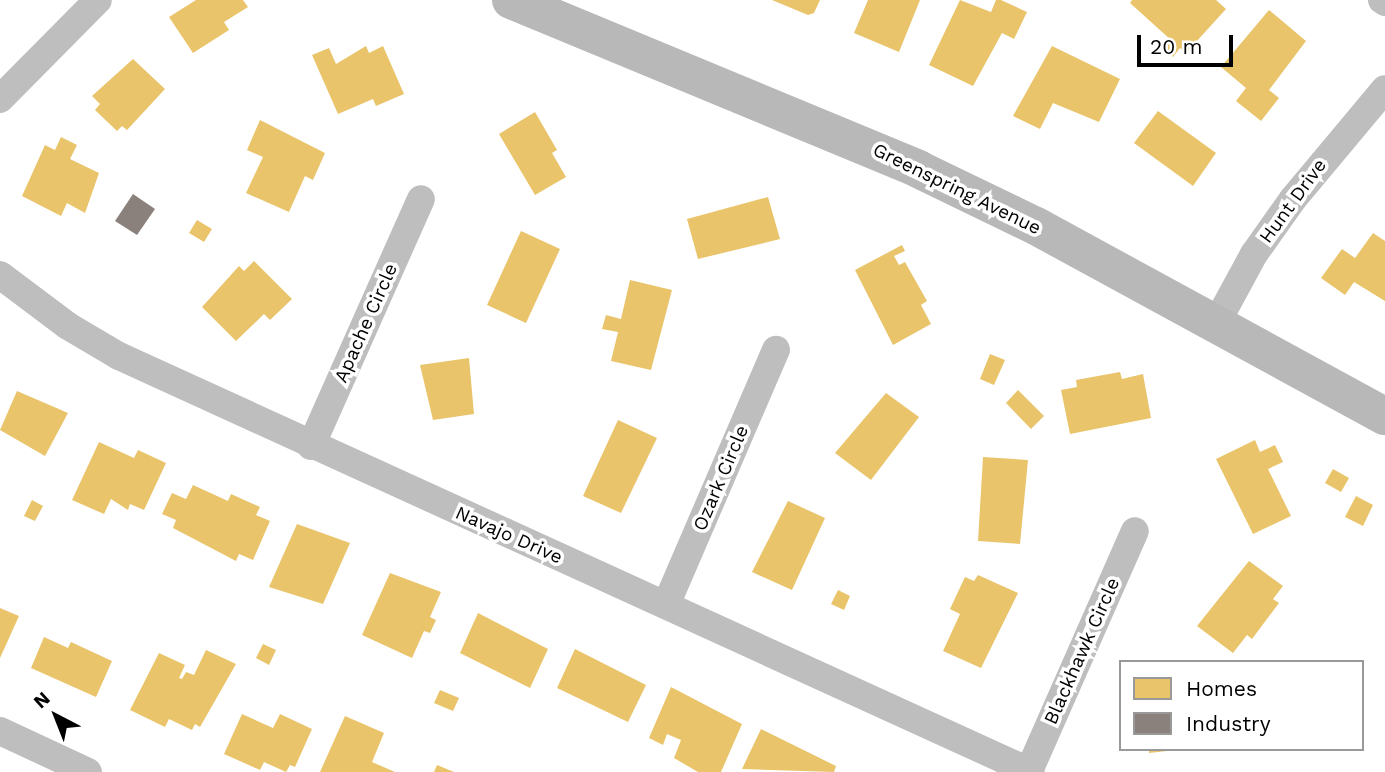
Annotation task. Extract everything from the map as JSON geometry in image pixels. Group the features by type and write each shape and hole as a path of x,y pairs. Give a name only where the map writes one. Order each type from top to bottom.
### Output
{"main road":[{"name":"Greenspring Avenue","path":"511,0 918,169 1216,324 1385,416"}],"street":[{"path":"0,99 98,0"},
{"name":"Hunt Drive","path":"1216,324 1254,254 1293,199 1385,89"},
{"name":"Apache Circle","path":"311,446 421,200"},
{"name":"Navajo Drive","path":"0,275 68,326 119,356 311,446 1030,771"},
{"name":"Ozark Circle","path":"666,605 776,350"},
{"name":"Blackhawk Circle","path":"1030,771 1135,531"},
{"path":"0,731 88,772"}],"building: Homes":[{"path":"196,0 243,0 248,7 224,22 229,30 193,53 169,17"},
{"path":"772,0 820,0 814,13 808,15"},
{"path":"868,0 920,0 899,52 854,33"},
{"path":"960,0 991,12 996,0 1001,0 1027,12 1014,39 1002,33 973,86 929,65"},
{"path":"1132,0 1216,0 1226,9 1186,53 1180,48 1173,57 1164,49 1171,40 1130,3"},
{"path":"1269,10 1306,41 1269,90 1279,98 1261,121 1236,101 1246,88 1221,67"},
{"path":"366,46 369,53 383,46 404,94 376,106 373,99 338,114 312,55 329,48 336,64"},
{"path":"1052,46 1120,79 1099,122 1053,103 1040,129 1013,116"},
{"path":"133,59 165,89 127,130 122,126 117,131 95,110 100,104 92,96"},
{"path":"1158,111 1216,153 1193,186 1134,143"},
{"path":"535,112 557,150 552,153 566,177 535,195 499,134"},
{"path":"260,120 325,153 313,180 305,176 289,212 246,193 263,157 247,150"},
{"path":"61,137 77,145 70,159 99,173 85,213 67,203 61,216 22,196 45,145 55,150"},
{"path":"768,197 780,239 698,259 687,219"},
{"path":"197,220 212,229 204,242 189,233"},
{"path":"521,231 560,249 526,323 487,305"},
{"path":"1373,233 1385,241 1385,301 1354,282 1345,295 1321,278 1342,249 1355,258"},
{"path":"902,245 905,251 894,256 899,265 905,262 927,301 921,305 931,324 893,345 855,270"},
{"path":"254,261 292,299 270,320 264,314 236,341 202,307 239,266 244,271"},
{"path":"630,280 672,290 651,370 611,361 618,332 602,329 606,315 621,319"},
{"path":"990,354 1005,360 994,385 980,379"},
{"path":"469,358 474,414 433,420 420,365"},
{"path":"1120,372 1122,379 1143,374 1151,418 1070,434 1061,390 1077,387 1076,380"},
{"path":"1018,390 1044,416 1031,429 1006,403"},
{"path":"17,391 68,413 45,456 0,430"},
{"path":"886,393 919,417 871,480 835,453"},
{"path":"618,420 657,438 621,513 583,496"},
{"path":"1255,440 1260,452 1275,445 1283,462 1268,469 1291,516 1253,534 1216,459"},
{"path":"99,442 134,458 138,450 166,463 144,510 130,504 128,510 111,499 104,514 72,500"},
{"path":"983,457 1028,460 1020,544 978,541"},
{"path":"1333,469 1349,478 1341,492 1325,483"},
{"path":"193,485 228,501 231,494 260,507 256,515 270,521 253,560 239,554 236,561 173,528 176,520 162,514 172,493 186,499"},
{"path":"1356,496 1373,505 1363,526 1345,517"},
{"path":"32,500 43,506 35,521 24,516"},
{"path":"788,501 825,518 792,590 752,572"},
{"path":"297,524 350,543 323,604 269,587"},
{"path":"1249,561 1283,586 1273,599 1279,603 1252,639 1247,635 1233,653 1197,626"},
{"path":"390,573 441,592 430,617 436,620 430,633 424,631 412,658 362,635"},
{"path":"978,575 1018,593 981,668 943,651 960,614 950,609 965,577 974,581"},
{"path":"838,590 850,596 844,610 831,604"},
{"path":"0,608 19,616 0,658"},
{"path":"478,613 548,649 530,688 460,653"},
{"path":"44,637 68,648 71,642 112,661 96,697 31,668"},
{"path":"263,644 276,650 269,665 256,658"},
{"path":"575,649 646,685 628,722 557,688"},
{"path":"206,650 236,664 200,727 195,724 192,730 169,719 165,727 130,710 159,653 185,665 179,678 182,679 186,672 194,675"},
{"path":"671,687 742,724 721,772 698,772 674,758 681,740 667,734 663,745 649,738"},
{"path":"440,690 459,698 453,711 434,703"},
{"path":"242,714 273,728 280,714 312,729 295,767 290,765 286,772 264,762 260,770 224,754"},
{"path":"345,716 384,733 372,762 395,772 320,772"},
{"path":"761,729 836,766 834,772 742,769"},
{"path":"437,765 454,772 434,772"}],"building: Industry":[{"path":"133,194 155,209 137,235 115,221"}]}
